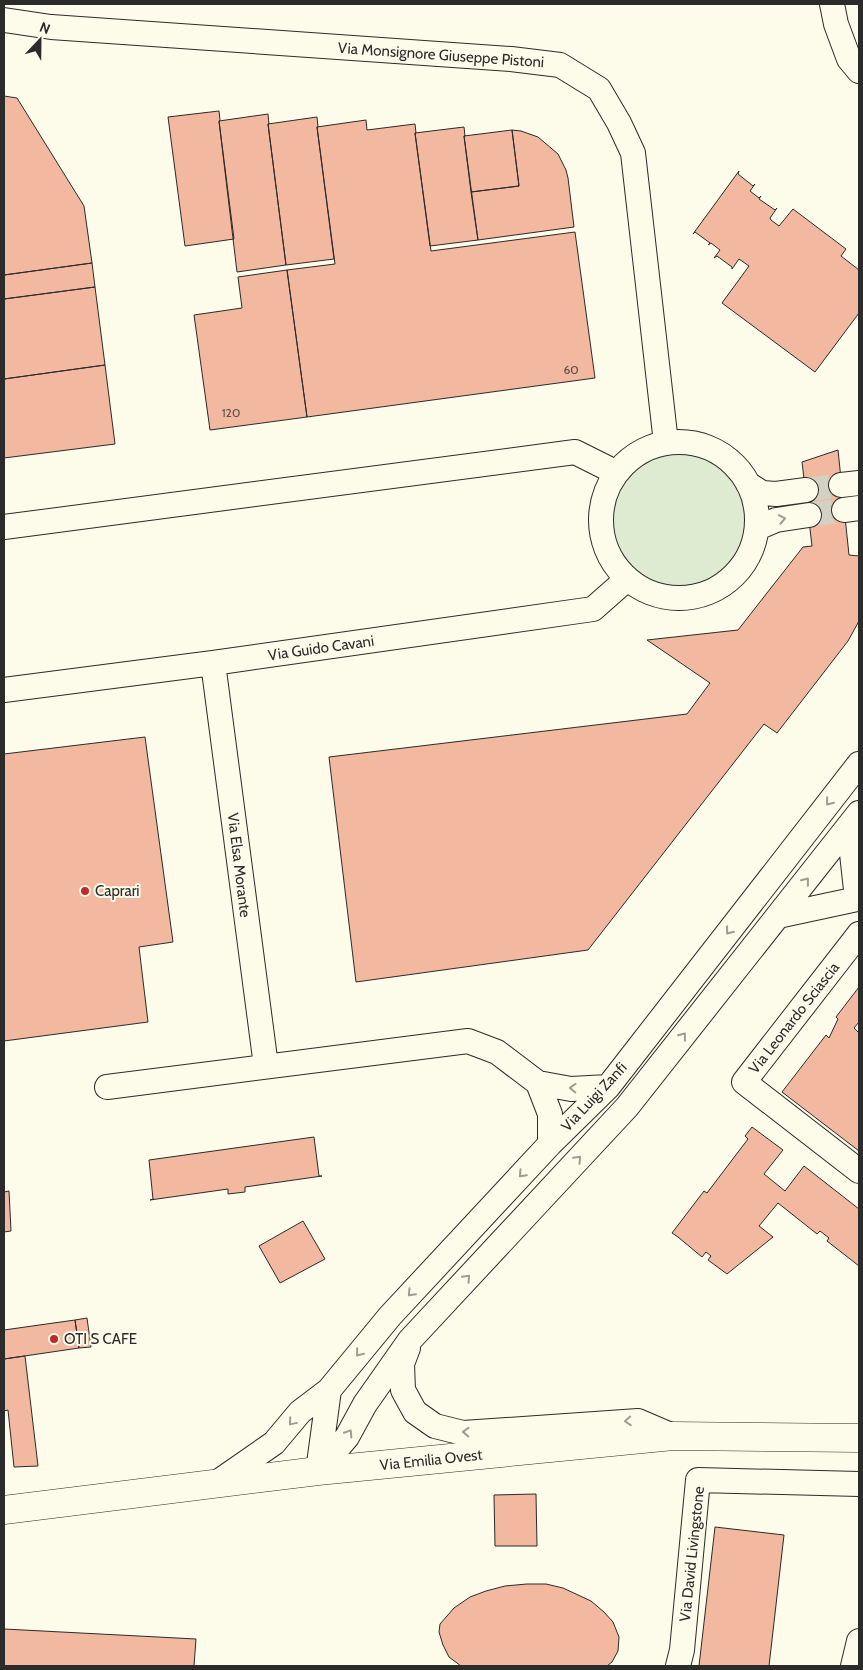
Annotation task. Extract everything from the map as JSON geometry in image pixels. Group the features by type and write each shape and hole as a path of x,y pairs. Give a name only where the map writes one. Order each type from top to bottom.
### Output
{"main road":[{"name":"Via Emilia Ovest","path":"4,1510 318,1471 673,1436 859,1438"}],"street":[{"path":"832,4 836,24 849,59 859,71"},
{"name":"Via Monsignore Giuseppe Pistoni","path":"4,20 50,27 521,60 560,65 599,90 619,122 633,153 666,443"},
{"path":"683,442 700,445 725,457 739,470 748,484 754,496 757,510 757,528 754,543 744,566 722,586 698,596 680,599 661,597 640,589 627,579 610,558 602,535 600,516 604,497 615,472 640,452 666,443 683,442"},
{"path":"4,527 575,452 615,472"},
{"path":"748,484 762,493 776,494 806,490"},
{"path":"757,528 776,520 809,514"},
{"name":"Via Guido Cavani","path":"4,690 213,663 593,609 627,579"},
{"name":"Via Elsa Morante","path":"213,663 266,1066"},
{"name":"Via Luigi Zanfi","path":"214,1484 274,1443 300,1412 329,1390 390,1316 550,1144 608,1087 859,764"},
{"path":"778,916 858,900 854,820"},
{"name":"Via Luigi Zanfi","path":"318,1471 347,1437 364,1404 410,1340 627,1106 854,820"},
{"name":"Via Leonardo Sciascia","path":"859,934 744,1082 859,1171"},
{"path":"106,1087 468,1041 497,1052 538,1084 571,1089 608,1087"},
{"path":"538,1084 550,1114 550,1144"},
{"path":"410,1340 402,1364 403,1390 415,1412 434,1426 463,1433 638,1420 673,1436"},
{"path":"318,1471 329,1390"},
{"name":"Via David Livingstone","path":"678,1666 682,1650 698,1480 859,1484"},
{"path":"853,1666 859,1641"}],"green space":[{"path":"679,453 705,458 716,464 726,473 735,483 741,494 746,520 741,546 735,557 726,567 716,576 705,582 679,587 653,582 642,576 632,567 623,557 617,546 612,520 617,494 623,483 632,473 642,464 653,458"}],"building":[{"path":"4,96 17,98 84,206 92,263 4,275"},
{"path":"219,111 234,239 185,246 168,117"},
{"path":"268,114 286,265 237,272 219,121"},
{"path":"317,117 334,259 286,265 268,124"},
{"path":"366,120 367,130 415,124 431,251 575,232 595,378 307,417 287,270 335,264 317,127"},
{"path":"464,127 478,240 430,246 415,133"},
{"path":"512,130 538,137 558,154 568,178 574,227 478,240 471,192 519,186"},
{"path":"512,130 519,186 471,192 464,136"},
{"path":"739,171 738,174 753,186 755,184 750,191 759,198 761,196 759,199 775,210 777,208 770,218 771,220 779,226 793,209 846,249 841,256 859,270 859,313 815,372 722,303 749,266 739,259 732,269 732,267 717,256 714,258 720,250 711,243 708,245 710,243 695,232 693,234"},
{"path":"92,263 95,287 4,299 4,275"},
{"path":"287,270 307,417 210,430 194,315 242,308 238,277"},
{"path":"95,287 105,365 4,379 4,299"},
{"path":"105,365 115,444 4,458 4,379"},
{"path":"838,450 849,555 859,556 859,621 848,641 777,733 764,724 588,950 356,982 329,757 687,714 710,683 647,640 738,630 803,547 812,546 802,462"},
{"name":"Caprari","path":"145,737 173,942 139,947 148,1022 4,1041 4,754"},
{"path":"859,987 859,1022 854,1028 859,1033 859,1151 782,1092 826,1035 829,1038 838,1019 836,1017"},
{"path":"752,1127 783,1150 764,1174 785,1191 804,1166 859,1209 859,1266 827,1241 829,1238 820,1231 817,1234 778,1203 759,1226 773,1237 727,1274 708,1260 711,1256 706,1252 702,1257 672,1233 704,1191 707,1193 748,1139 745,1136"},
{"path":"314,1137 319,1176 322,1176 245,1187 245,1192 228,1194 228,1189 150,1200 153,1199 149,1160"},
{"path":"9,1191 11,1231 4,1232 4,1192"},
{"path":"303,1221 325,1259 280,1283 259,1246"},
{"path":"87,1318 91,1347 79,1348 75,1320"},
{"path":"75,1320 79,1348 4,1359 4,1330"},
{"path":"25,1356 38,1466 14,1467 8,1410 4,1411 4,1359"},
{"path":"536,1494 537,1546 495,1546 494,1495"},
{"path":"715,1527 784,1535 769,1666 699,1666"},
{"path":"546,1584 563,1588 591,1601 604,1612 613,1622 619,1637 618,1651 612,1662 607,1666 461,1666 449,1657 439,1632 440,1624 454,1608 470,1597 486,1591 505,1586"},
{"path":"4,1629 196,1639 194,1666 4,1666"}],"tunnel":[{"path":"806,490 841,485"},
{"path":"809,515 844,510"}],"place":[{"name":"Caprari","path":"85,891"},
{"name":"OTI S CAFE","path":"54,1339"}]}
